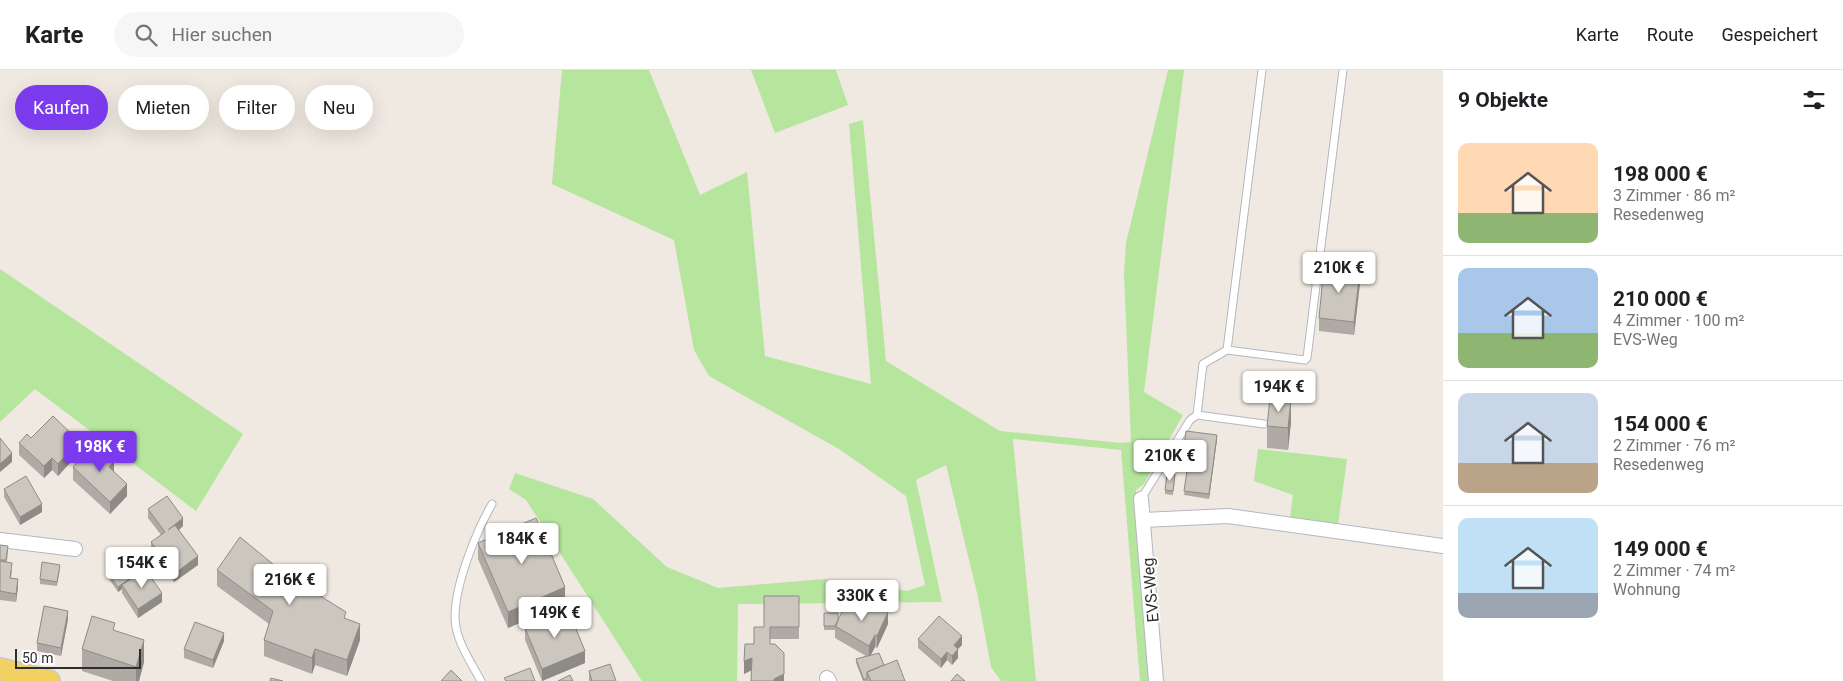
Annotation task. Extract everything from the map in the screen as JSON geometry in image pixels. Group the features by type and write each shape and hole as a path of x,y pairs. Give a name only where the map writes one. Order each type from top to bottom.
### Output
{"main road":[{"path":"0,669 50,681"}],"street":[{"name":"EVS-Weg","path":"1141,499 1156,681"},
{"path":"1143,520 1228,516 1443,546"},
{"path":"0,540 74,549"}],"lane":[{"path":"1227,350 1262,70"},
{"path":"1197,415 1203,364 1227,350 1305,360 1307,358 1343,70"},
{"path":"1141,499 1190,420 1197,415 1264,424"},
{"path":"481,681 462,648 454,618 461,579 492,504"}],"green space":[{"path":"562,70 649,70 700,195 747,172 765,356 871,384 849,124 863,120 886,361 1000,431 1122,443 1131,442 1124,273 1126,243 1168,70 1184,70 1144,392 1183,415 1144,484 1136,490 1151,681 1140,681 1121,450 1013,439 1036,681 1001,681 991,667 978,597 946,465 916,480 942,602 738,604 737,681 642,681 526,500 509,489 515,473 593,499 667,567 718,588 824,579 855,581 907,591 925,585 906,496 839,449 709,376 694,350 674,240 552,184"},
{"path":"751,70 836,70 848,105 775,133"},
{"path":"0,269 243,434 196,511 35,389 0,422"},
{"path":"1258,449 1347,459 1338,525 1290,518 1293,495 1254,481"}],"building":[{"path":"1324,266 1360,270 1354,322 1319,318"},
{"path":"1270,398 1291,400 1288,428 1267,426"},
{"path":"53,416 79,441 58,464 52,458 44,466 19,443 27,434 31,438"},
{"path":"1186,431 1217,435 1209,494 1184,491 1188,464 1182,463"},
{"path":"0,438 12,453 0,464"},
{"path":"95,443 114,461 109,467 127,484 110,502 73,467"},
{"path":"1167,474 1175,474 1173,491 1165,490"},
{"path":"26,476 42,504 20,517 4,489"},
{"path":"167,496 183,518 168,530 175,525 198,556 174,574 151,542 165,532 148,509"},
{"path":"536,518 565,587 508,612 478,543"},
{"path":"240,537 285,574 346,612 344,618 360,624 347,660 315,649 312,658 264,640 273,611 217,570"},
{"path":"0,545 8,546 6,560 0,560"},
{"path":"0,561 12,563 10,578 18,579 16,594 0,591"},
{"path":"42,562 60,565 57,582 40,579"},
{"path":"123,565 132,577 118,587 109,575"},
{"path":"145,569 162,593 138,609 122,585"},
{"path":"764,596 799,596 799,627 770,627 770,644 775,644 784,653 784,674 774,679 774,681 751,681 752,658 744,661 745,644 754,644 754,627 764,627"},
{"path":"848,600 867,610 870,603 888,612 877,636 875,635 869,646 835,626"},
{"path":"44,606 68,611 61,648 37,643"},
{"path":"568,609 585,651 542,669 525,628"},
{"path":"824,613 838,613 836,626 824,626"},
{"path":"92,616 115,623 113,630 144,640 136,667 82,649"},
{"path":"939,616 962,636 954,645 958,649 952,656 947,652 941,659 918,639"},
{"path":"195,622 224,633 213,660 184,649"},
{"path":"879,653 884,665 867,672 867,678 864,680 856,659"},
{"path":"897,660 905,681 871,681 867,672"},
{"path":"610,664 616,681 592,681 589,671"},
{"path":"530,668 535,681 506,681 504,678"},
{"path":"451,670 462,681 441,681"},
{"path":"957,674 965,681 951,681"},
{"path":"570,675 573,681 558,681"},
{"path":"271,678 283,681 270,681"}]}
